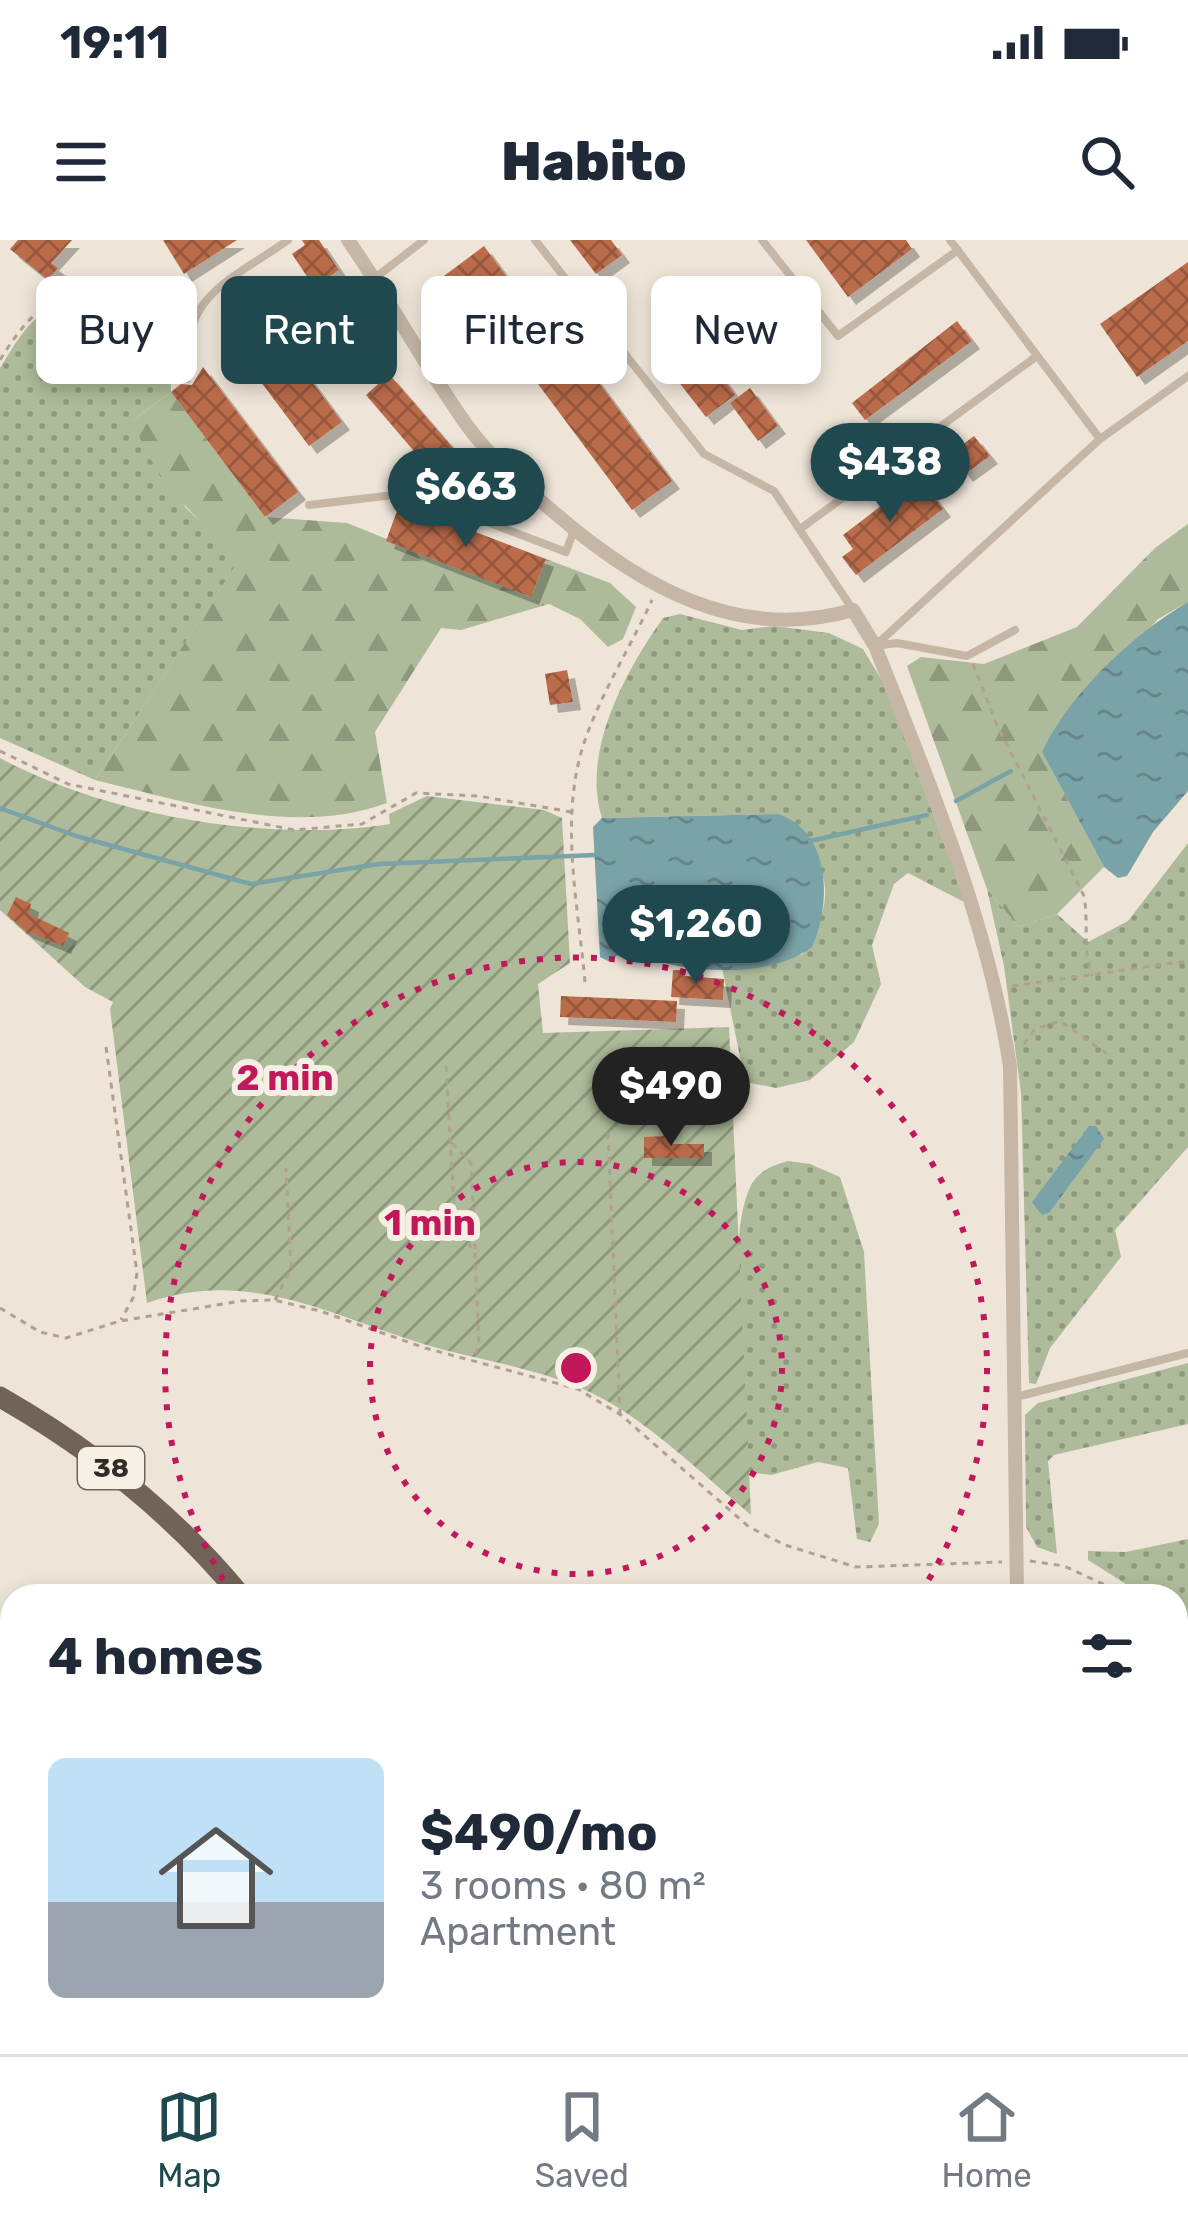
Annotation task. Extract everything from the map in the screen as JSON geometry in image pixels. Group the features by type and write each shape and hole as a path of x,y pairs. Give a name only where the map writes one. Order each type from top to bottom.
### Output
{"main road":[{"name":"38","path":"0,1397 123,1477 232,1584"}],"street":[{"path":"347,240 374,276"},
{"path":"397,313 467,425 512,477 574,530 657,588 734,614 784,624 853,610 875,646 968,883 996,988 1010,1066 1017,1584"}],"lane":[{"path":"197,308 288,240"},
{"path":"378,276 424,240"},
{"path":"535,240 704,454 774,491 853,610"},
{"path":"762,240 838,336 958,250"},
{"path":"950,240 1100,439"},
{"path":"800,529 1037,356"},
{"path":"875,646 1100,439 1188,376"},
{"path":"309,505 411,493 566,552 574,530"},
{"path":"875,646 897,643 969,655 1015,630"},
{"path":"1014,1398 1188,1353"}],"path":[{"path":"0,361 20,328 54,299 94,298 156,313 198,304"},
{"path":"585,982 572,812 584,743 657,588"},
{"path":"969,655 996,723 1084,896 1088,916 1082,948 1092,976"},
{"path":"0,751 68,784 295,830 362,824 416,793 478,796 572,812"},
{"path":"996,988 1188,962"},
{"path":"1010,1066 1035,1029 1060,1021 1112,1057"},
{"path":"106,1047 136,1273 133,1298 120,1322"},
{"path":"446,1066 457,1224 475,1254"},
{"path":"608,1133 621,1415"},
{"path":"452,1143 471,1163 478,1346 472,1361"},
{"path":"274,1300 291,1269 286,1168"},
{"path":"0,1308 40,1332 66,1338 120,1322 274,1300 578,1389 621,1415 749,1527 799,1550 856,1567 1018,1560 1064,1566 1103,1584"}],"green space":[{"path":"36,320 36,384 171,384 171,392 133,420 186,508 240,559 95,780 0,738 0,368"},
{"path":"171,392 265,517 347,523 531,597 546,559 610,583 636,607 623,639 608,647 580,619 549,604 461,630 441,628 375,732 387,803 352,813 315,817 241,812 95,780 239,560 177,496 141,441 133,420"},
{"path":"1188,524 1188,602 1158,619 1042,752 1104,867 1057,914 1019,927 987,889 907,666 921,657 984,664 1077,627 1155,548"},
{"path":"680,614 742,630 774,626 829,633 863,649 887,689 966,903 908,873 894,884 872,945 881,984 854,1042 810,1080 776,1088 745,1082 722,968 767,966 803,954 825,894 824,878 808,848 778,814 602,818 597,766 610,713 663,618"},
{"path":"0,758 89,795 190,820 242,827 343,829 390,824 389,814 427,796 544,810 562,818 570,963 538,984 543,1033 729,1027 751,1515 639,1422 601,1397 557,1379 261,1294 187,1293 147,1303 110,1009 113,1002 85,987 0,910"},
{"path":"1188,843 1188,1147 1115,1230 1121,1257 1050,1348 1036,1384 1029,1383 1021,1093 1004,966 987,889 1019,927 1057,914 1088,942 1128,921"},
{"path":"788,1161 810,1164 840,1177 864,1252 879,1524 870,1542 857,1539 848,1468 818,1462 771,1475 748,1472 737,1319 739,1233 745,1200 756,1178"},
{"path":"1188,1363 1188,1424 1054,1455 1048,1461 1057,1554 1037,1547 1026,1527 1025,1415 1038,1403"},
{"path":"1188,1539 1188,1584 1126,1584 1088,1560 1088,1551 1126,1552"}],"water":[{"path":"1188,602 1188,791 1153,832 1127,876 1118,878 1104,867 1042,752 1069,708 1104,667"},
{"path":"778,814 808,836 822,870 823,910 812,947 793,958 746,969 694,968 625,951 608,961 600,957 593,827 602,818"},
{"path":"1089,1126 1096,1126 1104,1139 1049,1213 1042,1215 1032,1202"}],"building":[{"path":"18,240 72,240 51,263 58,268 51,276 43,276 10,249"},
{"path":"163,240 237,240 184,274"},
{"path":"302,240 319,240 339,270 330,276 307,276 292,254 305,245"},
{"path":"570,240 611,240 622,255 596,274"},
{"path":"806,240 906,240 912,249 848,297"},
{"path":"484,246 506,276 444,276"},
{"path":"1188,262 1188,341 1137,377 1100,324"},
{"path":"957,321 972,341 865,420 852,403"},
{"path":"203,367 298,492 265,517 171,392 181,384 197,384"},
{"path":"397,383 460,456 436,477 366,395 378,384"},
{"path":"262,384 314,384 342,422 309,446"},
{"path":"538,384 600,384 672,481 632,510"},
{"path":"680,384 727,384 735,395 706,417"},
{"path":"750,388 778,426 758,441 730,403"},
{"path":"974,436 990,456 965,474 950,454"},
{"path":"919,477 943,509 856,575 842,557 853,549 843,535"},
{"path":"400,503 546,559 531,597 386,541"},
{"path":"567,670 573,702 550,705 545,674"},
{"path":"16,897 31,904 29,914 69,933 63,946 26,931 7,915"},
{"path":"673,970 686,970 685,976 724,979 723,1000 671,997"},
{"path":"561,996 677,1001 676,1022 560,1017"},
{"path":"669,1136 669,1144 704,1144 704,1158 644,1158 644,1137"}],"waterway":[{"path":"956,801 1011,771"},
{"path":"0,808 76,836 251,884 379,864 595,855"},
{"path":"810,841 927,815"}]}
